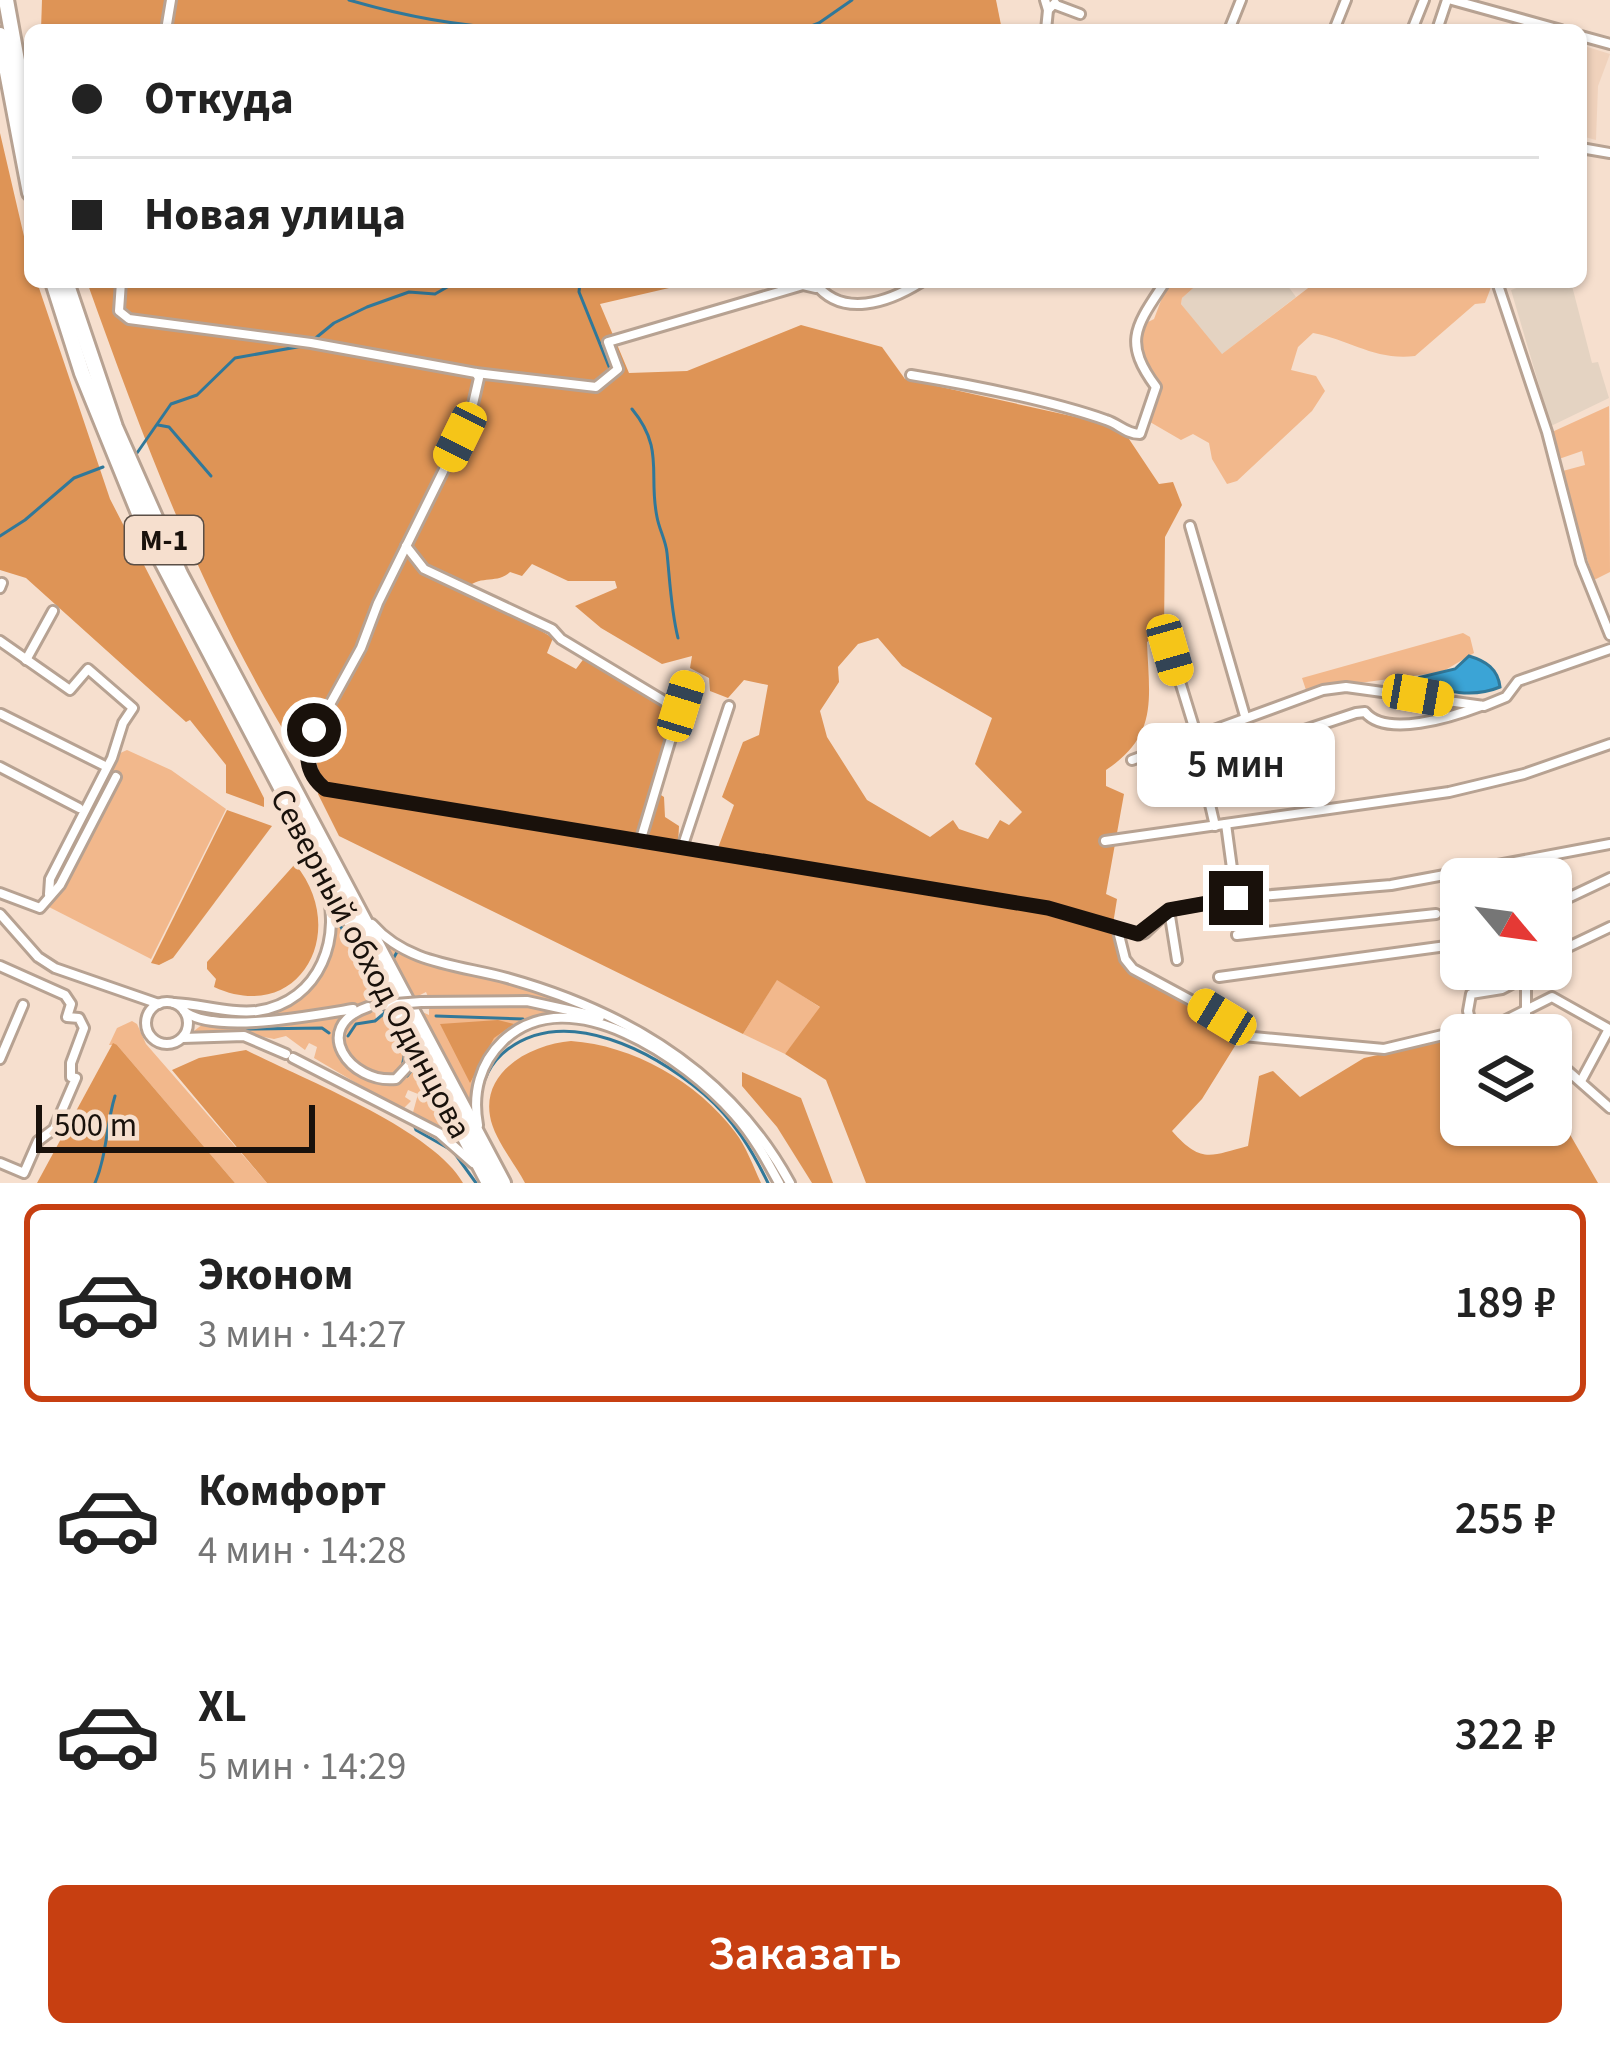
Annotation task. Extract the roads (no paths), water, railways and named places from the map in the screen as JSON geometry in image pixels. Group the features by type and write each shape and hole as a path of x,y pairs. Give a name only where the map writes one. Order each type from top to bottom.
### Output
{"highway":[{"path":"6,0 24,99"},
{"path":"0,34 24,161"},
{"name":"Северный обход Одинцова","path":"55,288 82,374 139,515 389,1007 489,1183"},
{"name":"Северный обход Одинцова","path":"68,288 94,369 158,528 502,1183"}],"street":[{"path":"1450,0 1522,24"},
{"path":"1051,4 1080,14"},
{"path":"120,288 118,311 129,319 596,387 619,369 608,342 787,288"},
{"path":"820,288 832,298 855,305 878,304 909,288"},
{"path":"911,375 1110,421 1140,434 1156,387 1139,364 1135,342 1162,288"},
{"path":"1499,288 1547,432 1581,563 1610,635"},
{"path":"476,373 479,378 470,417 361,649 306,748 307,762 320,787 1048,908 1089,917 1118,931 1145,932 1169,910 1236,898 1391,885 1610,844"},
{"path":"1190,526 1245,716"},
{"path":"406,546 424,569 552,629 679,710"},
{"path":"26,660 53,611"},
{"path":"0,641 70,690 88,670 133,708 50,879 49,894"},
{"path":"1170,650 1205,763 1202,770 1221,825 1236,898"},
{"path":"1364,692 1365,712 1375,723 1460,714 1506,698 1518,681 1610,650"},
{"path":"640,842 689,678"},
{"path":"1132,760 1323,690 1346,687 1484,706"},
{"path":"682,848 729,706"},
{"path":"1205,763 1365,712"},
{"path":"0,714 103,765"},
{"path":"1105,841 1449,792 1610,744"},
{"path":"0,767 80,808"},
{"path":"0,893 40,908 60,885 116,777"},
{"path":"0,914 38,957 55,968 159,1004 265,1010 292,998 310,982 329,950 333,926 329,895 313,851"},
{"path":"1572,896 1610,878"},
{"path":"350,894 374,927 406,952 555,994 686,1060 752,1124 790,1183"},
{"path":"1169,910 1177,960"},
{"path":"1237,935 1436,914"},
{"path":"1572,945 1610,927"},
{"path":"1118,931 1132,969 1222,1017 1243,1036 1384,1049 1440,1036"},
{"path":"1219,977 1440,947"},
{"path":"0,965 65,994 70,1004 67,1017 79,1018 84,1028 71,1064 71,1076 76,1078 54,1129 41,1137 24,1173 0,1163"},
{"path":"1469,1014 1471,994 1492,990"},
{"path":"1526,990 1526,1014"},
{"path":"133,994 143,1006 154,1040 167,1044 222,1034 244,1036 439,1133 489,1183"},
{"path":"1518,1014 1552,998 1609,1029 1581,1081"},
{"path":"173,1003 197,1020 242,1021 421,1002 502,1000 548,1004 640,1034"},
{"path":"147,1018 159,1004"},
{"path":"0,1059 23,1005"},
{"path":"368,1007 343,1023 340,1048 350,1063 388,1080 404,1074 411,1058 389,1007"},
{"path":"180,1039 188,1028 184,1011"},
{"path":"487,1154 476,1105 481,1073 489,1058 504,1039 526,1024 570,1016 620,1032 691,1074 737,1118 779,1183"},
{"path":"1572,1073 1610,1108"}],"water":[{"path":"1469,656 1490,667 1500,687 1459,692 1438,688 1421,677 1455,669"}],"waterway":[{"path":"349,0 465,24"},
{"path":"816,24 852,0"},
{"path":"312,341 334,323 367,307 409,292 435,294 446,288"},
{"path":"579,288 610,369"},
{"path":"137,453 171,404 197,395 235,358 303,346"},
{"path":"632,409 652,449 655,502 678,638"},
{"path":"158,425 169,427 211,476"},
{"path":"0,536 74,478 103,467"},
{"path":"338,921 405,1051 402,1068"},
{"path":"397,952 393,959 413,998"},
{"path":"418,1007 438,1046"},
{"path":"348,1036 356,1024 375,1021 387,1011"},
{"path":"436,1016 523,1019"},
{"path":"247,1029 322,1028 329,1033"},
{"path":"480,1105 484,1081 508,1049 557,1032 610,1039 661,1063 704,1094 741,1136 768,1183"},
{"path":"407,1076 416,1065 453,1136 420,1118"},
{"path":"95,1183 115,1096"},
{"path":"414,1125 453,1151 476,1183"}]}
